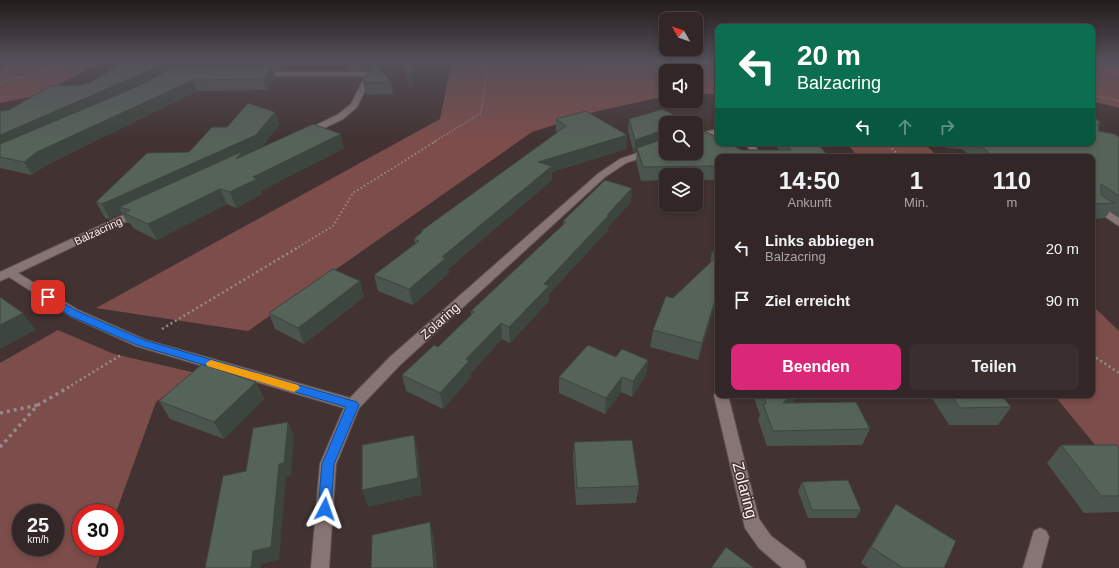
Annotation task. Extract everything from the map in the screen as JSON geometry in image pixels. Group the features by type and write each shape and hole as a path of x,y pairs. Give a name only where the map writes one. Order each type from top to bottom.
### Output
{"street":[{"path":"296,138 340,117 354,105 364,87"},
{"path":"703,134 715,132"},
{"name":"Zolaring","path":"320,568 328,464 353,405 395,361 602,175 623,160 659,148"},
{"path":"1095,205 1119,223"},
{"name":"Balzacring","path":"5,275 146,209"},
{"name":"Balzacring","path":"5,275 74,313 141,343 353,405"},
{"name":"Zolaring","path":"722,398 751,522 765,542 797,568"},
{"path":"1032,568 1040,537"}],"path":[{"path":"0,413 38,404 333,226 353,193 481,113 484,87"},
{"path":"1095,95 1119,101"},
{"path":"889,146 898,154"},
{"path":"1095,356 1119,373"},
{"path":"0,447 38,404"}],"shaded area":[{"path":"0,87 55,87 39,95 0,103"},
{"path":"447,87 659,87 659,98 598,111 532,132 248,331 96,308 440,119"},
{"path":"703,87 715,87 715,94 703,94"},
{"path":"1095,87 1119,87 1119,108 1095,102"},
{"path":"849,146 927,146 935,154 856,154"},
{"path":"1095,308 1119,331 1119,474 1056,398 1095,398"},
{"path":"58,330 114,354 196,373 156,402 119,504 72,504 72,556 100,556 96,568 0,568 0,363"}],"building":[{"path":"49,87 112,87 0,135 0,111 9,110"},
{"path":"137,87 179,87 37,152 24,162 0,157 0,144"},
{"path":"248,103 275,112 256,135 102,204 96,202 147,153 189,152 212,127 227,127"},
{"path":"663,109 676,116 659,116 659,131 635,140 629,119"},
{"path":"586,111 627,135 538,162 552,166 442,257 446,258 409,289 374,275 419,241 414,239 423,231 421,231 566,126 556,119"},
{"path":"1095,118 1101,123 1098,124 1099,131 1115,134 1119,137 1119,196 1101,184 1101,195 1114,203 1095,204 1095,154 990,154 981,146 1095,146"},
{"path":"313,124 341,134 253,177 257,179 230,192 220,189 148,224 124,213 130,210 119,207 243,151 236,159"},
{"path":"703,130 715,136 715,146 734,146 742,150 791,150 788,146 820,146 826,154 715,154 715,166 643,167 637,148 659,140 659,160 703,160"},
{"path":"605,180 632,188 607,215 609,215 544,284 549,286 509,327 501,323 466,359 469,361 440,393 402,375 434,345 438,347 474,312 471,311 566,222 563,221"},
{"path":"715,258 715,300 702,343 653,330 666,296 673,298"},
{"path":"333,269 360,281 298,328 269,313"},
{"path":"0,297 23,313 0,325"},
{"path":"588,345 616,357 622,349 648,360 633,381 622,377 606,398 559,377"},
{"path":"202,364 256,382 214,422 159,401"},
{"path":"764,398 788,398 783,403 856,402 870,429 773,431 763,404 766,404"},
{"path":"953,398 1004,398 1011,407 960,408"},
{"path":"288,422 284,463 279,464 271,547 253,551 251,568 205,568 223,476 246,471 253,428"},
{"path":"414,435 418,478 362,490 362,445"},
{"path":"632,440 639,486 577,488 574,442"},
{"path":"1061,445 1117,445 1119,448 1119,496 1101,496"},
{"path":"848,480 861,510 812,510 802,482"},
{"path":"896,504 956,541 944,568 903,568 871,547"},
{"path":"430,522 434,568 371,568 372,535"},
{"path":"726,547 754,568 711,568"}],"slow traffic":[{"path":"211,363 294,388"}],"route":[{"path":"48,297 74,313 141,343 353,405 328,464 325,509"}]}
